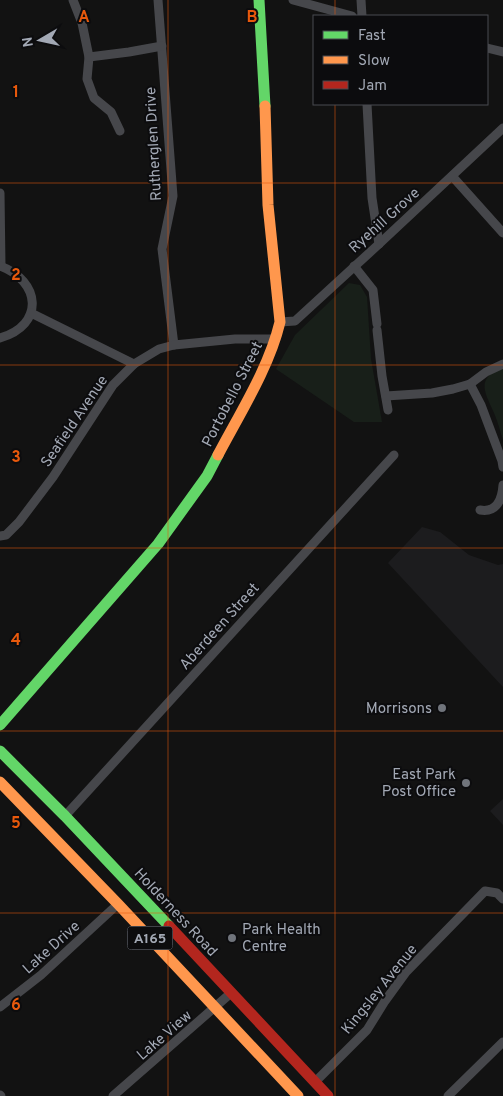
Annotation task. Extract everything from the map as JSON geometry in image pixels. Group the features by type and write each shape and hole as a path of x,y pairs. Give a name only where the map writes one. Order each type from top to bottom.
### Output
{"main road":[{"name":"Portobello Street","path":"0,725 158,544 207,476 252,391 276,339 280,322 268,205 264,78 259,0"},
{"name":"Holderness Road","path":"0,751 65,816 328,1096"},
{"name":"A165","path":"0,782 118,904 298,1096"}],"street":[{"path":"73,0 82,23 89,57 87,79 94,98 111,112 120,131"},
{"name":"Rutherglen Drive","path":"158,0 173,196 162,248 174,345"},
{"path":"293,0 348,15"},
{"path":"361,0 362,15"},
{"path":"89,57 162,46"},
{"path":"488,48 503,52"},
{"path":"367,105 372,198 379,244"},
{"name":"Ryehill Grove","path":"280,322 295,321 503,128"},
{"path":"452,176 503,234"},
{"path":"0,193 1,266 18,274 28,286 32,301 31,313 23,327 12,334 0,338"},
{"path":"354,266 373,290 388,410"},
{"path":"31,313 134,364"},
{"name":"Seafield Avenue","path":"0,536 6,535 19,522 53,477 113,385 134,364 159,349 174,345 235,339 276,339"},
{"path":"386,396 432,393 470,384 486,372 503,364"},
{"path":"470,384 481,405 503,463"},
{"name":"Aberdeen Street","path":"65,816 394,455"},
{"path":"480,510 496,512 503,485"},
{"name":"Kingsley Avenue","path":"315,1082 367,1030 406,972 485,892 497,893 503,899"},
{"name":"Lake Drive","path":"0,1007 41,975 118,904"},
{"name":"Lake View","path":"113,1096 232,993"},
{"path":"448,1096 503,1042"}],"shaded area":[{"path":"349,283 360,285 367,297 371,359 382,422 354,422 276,369 295,335"},
{"path":"503,368 503,440 486,393 485,382 494,372"},
{"path":"422,527 440,532 469,555 498,565 503,564 503,687 388,563"},
{"path":"503,799 503,825 490,811"}],"traffic: fast":[{"path":"259,0 265,106"},
{"path":"0,725 158,544 207,476 218,455"},
{"path":"0,751 65,816 169,926"}],"traffic: slow":[{"path":"218,455 269,356 280,322 268,205 265,106"},
{"path":"0,782 118,904 298,1096"}],"traffic: jam":[{"path":"169,926 328,1096"}],"place":[{"name":"Morrisons","path":"442,708"},
{"name":"East Park Post Office","path":"466,783"},
{"name":"Park Health Centre","path":"232,938"}]}
